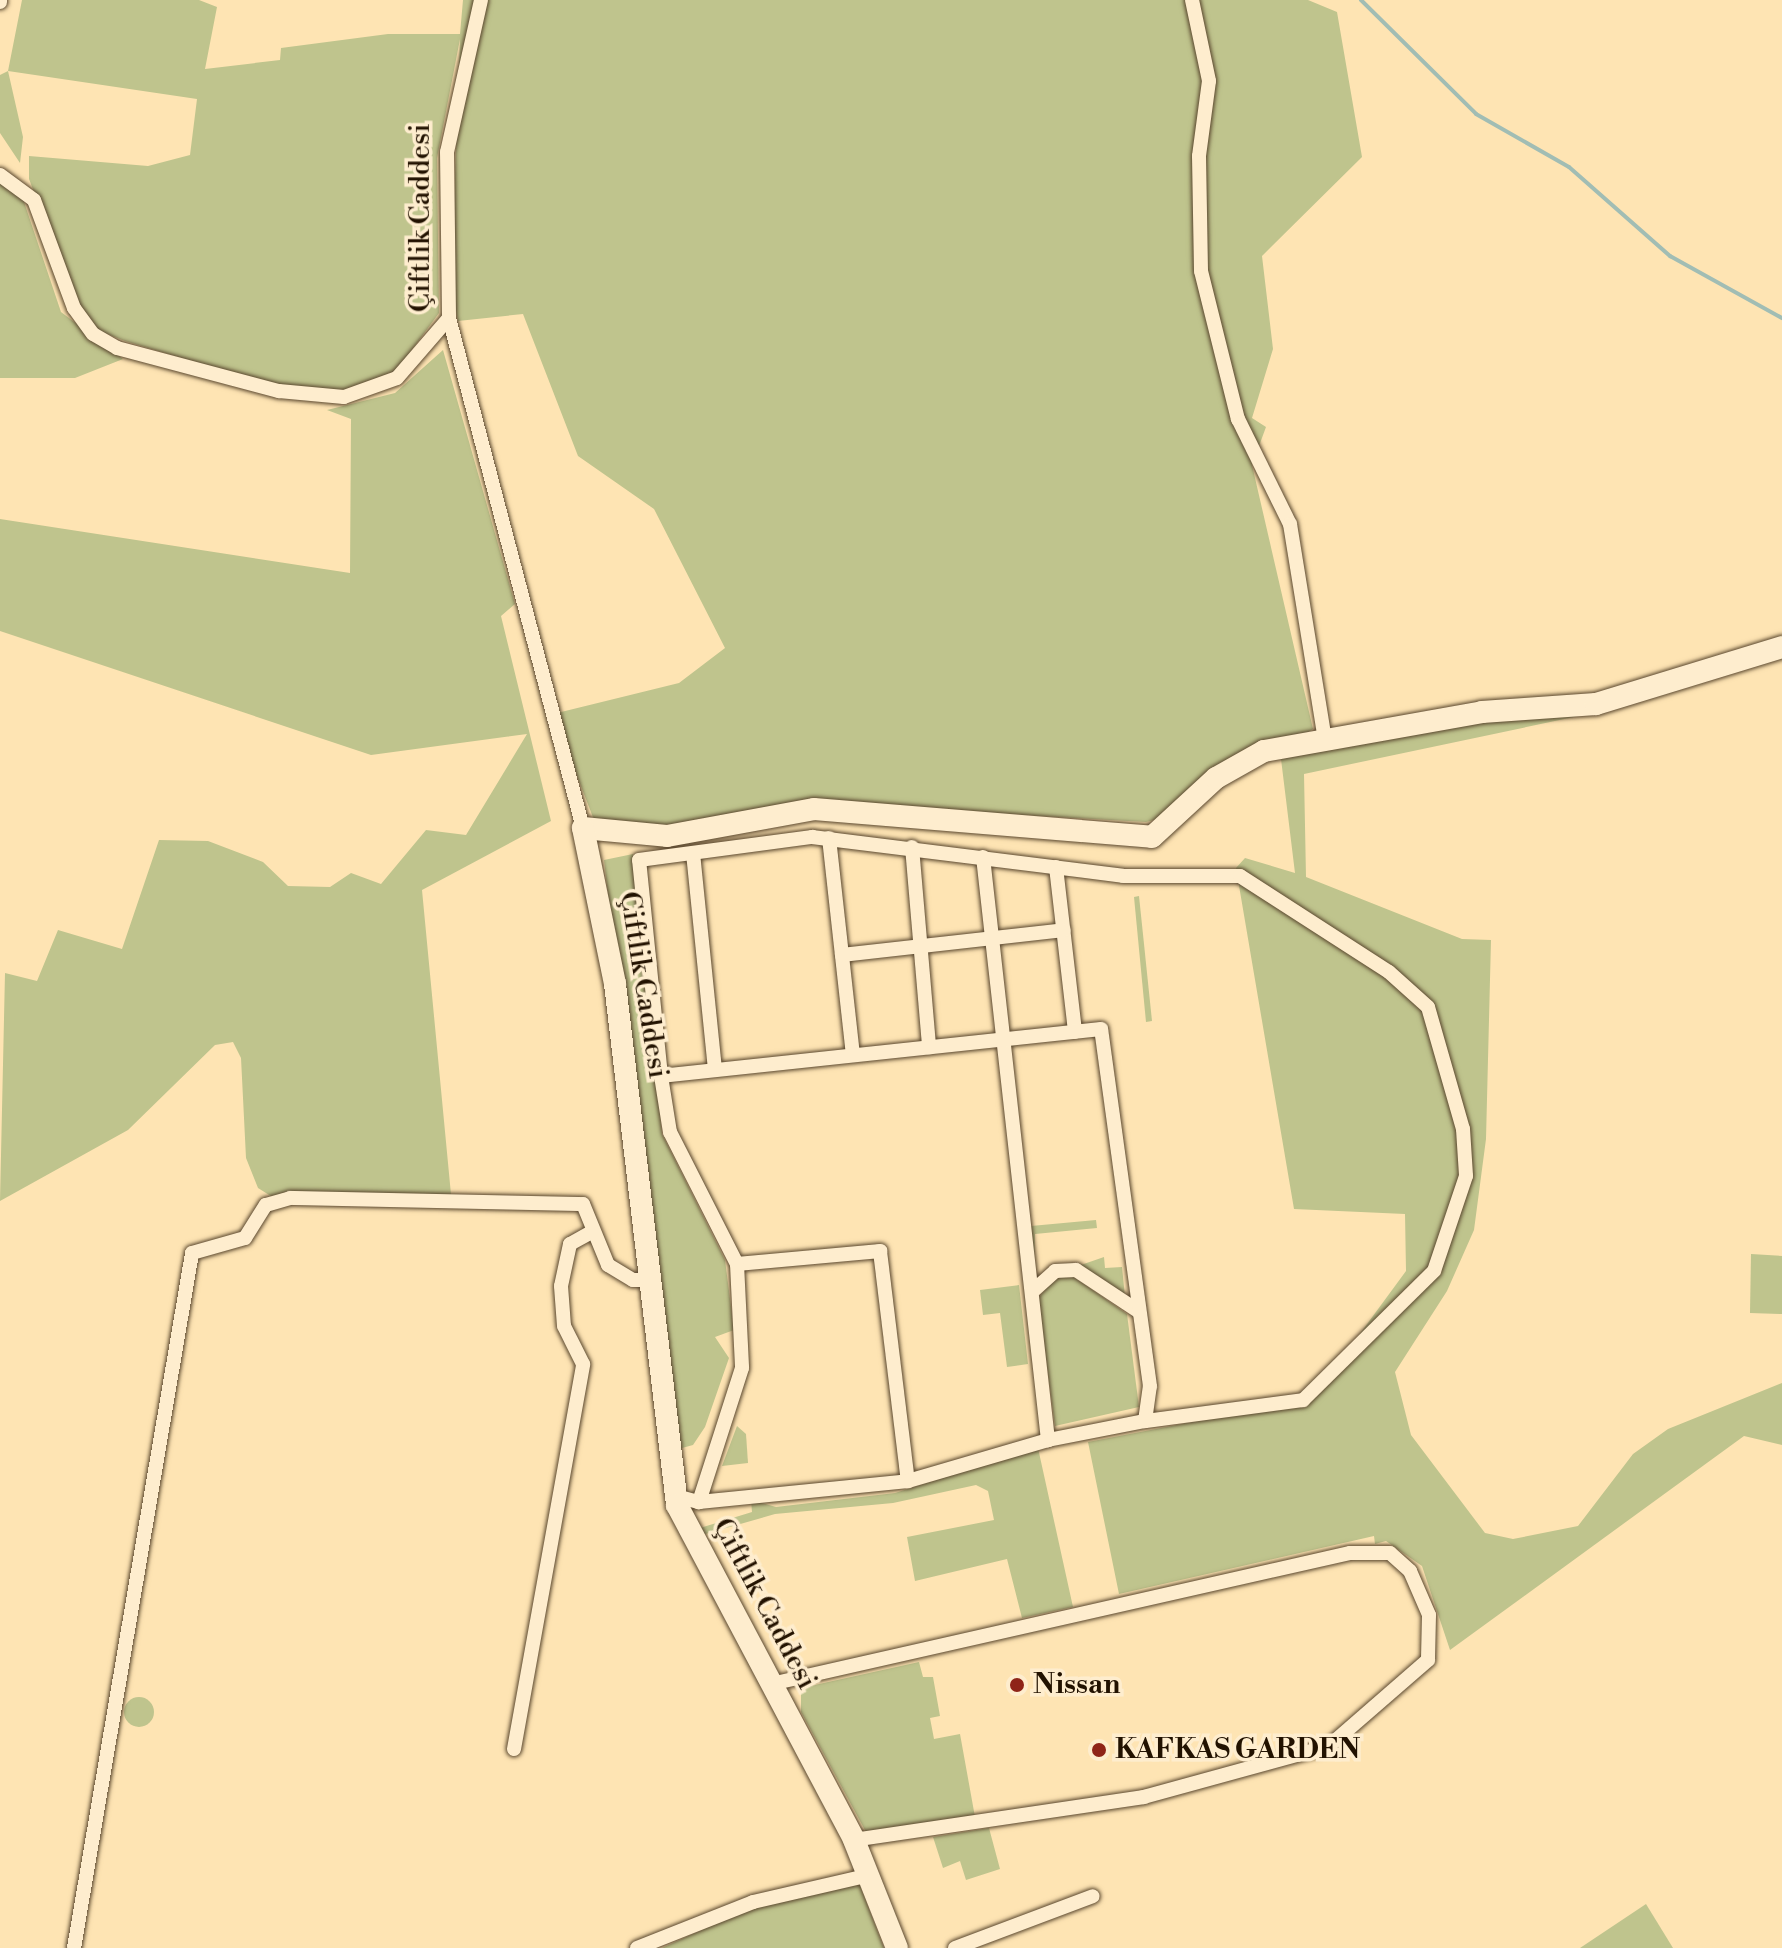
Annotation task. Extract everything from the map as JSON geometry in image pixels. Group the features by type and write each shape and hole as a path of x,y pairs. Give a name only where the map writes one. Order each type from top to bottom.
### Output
{"street":[{"name":"Çiftlik Caddesi","path":"481,0 447,152 449,318 583,828 615,984 676,1496 854,1840 897,1948"},
{"path":"1192,0 1209,81 1199,156 1201,271 1238,419 1290,524 1325,739"},
{"path":"0,175 34,200 74,308 93,334 117,348 279,391 344,397 397,378 449,318"},
{"path":"583,828 667,836 814,809 1152,837 1241,760 1325,739 1482,712 1605,702 1782,647"},
{"path":"829,838 853,1055"},
{"path":"676,1496 699,1502 908,1481 1048,1440 1145,1421 1303,1400 1434,1271 1466,1176 1463,1129 1428,1007 1389,972 1240,876 1123,876 829,838 639,860 661,1076 670,1132 737,1264 742,1368 699,1502"},
{"path":"912,847 929,1047"},
{"path":"693,853 715,1070"},
{"path":"983,857 1048,1440"},
{"path":"1056,867 1075,1032"},
{"path":"842,955 1064,930"},
{"path":"661,1076 1101,1029 1150,1386 1145,1421"},
{"path":"74,1948 192,1253 245,1238 266,1205 290,1198 583,1204 608,1265 633,1280 650,1280"},
{"path":"514,1749 583,1364 564,1326 561,1286 570,1244 593,1231"},
{"path":"737,1264 880,1251 908,1481"},
{"path":"1033,1291 1055,1271 1076,1270 1138,1311"},
{"path":"771,1684 1350,1553 1390,1553 1410,1571 1429,1615 1428,1660 1329,1746 1144,1797 854,1840"},
{"path":"637,1948 753,1902 870,1875"},
{"path":"955,1948 1093,1896"}],"green space":[{"path":"22,0 199,0 217,7 205,69 280,60 281,48 388,34 460,34 463,0 1308,0 1337,12 1362,157 1262,256 1273,349 1252,418 1266,427 1252,465 1313,729 1174,815 1146,822 805,803 653,827 596,825 553,714 679,683 725,648 654,509 578,456 523,314 458,321 451,285 460,39 437,158 439,313 389,381 355,392 282,388 97,330 79,308 29,179 29,156 148,166 190,155 197,99 8,71"},
{"path":"8,71 23,137 20,163 0,133 0,75"},
{"path":"0,183 22,196 61,312 123,359 75,378 0,378"},
{"path":"443,350 515,604 501,616 551,821 422,890 452,1205 282,1203 258,1188 246,1158 241,1058 233,1042 215,1045 128,1130 0,1201 5,973 37,981 58,930 122,949 159,840 208,841 263,862 288,886 330,887 351,873 381,884 426,830 466,835 527,734 371,755 0,631 0,519 350,573 351,419 327,410 395,393"},
{"path":"1593,713 1304,774 1306,877 1462,939 1491,940 1486,1139 1474,1230 1447,1291 1395,1372 1411,1435 1485,1533 1513,1539 1578,1526 1633,1454 1668,1429 1782,1383 1782,1445 1744,1436 1450,1650 1422,1566 1386,1541 1375,1544 1374,1536 1119,1594 1088,1442 1312,1399 1406,1271 1405,1214 1294,1209 1236,868 1245,858 1295,873 1281,759 1493,719"},
{"path":"633,854 662,1134 725,1260 734,1330 715,1337 729,1358 705,1427 693,1445 671,1451 604,860"},
{"path":"1139,896 1152,1021 1146,1022 1134,897"},
{"path":"1096,1220 1097,1228 1035,1234 1034,1278 1031,1226"},
{"path":"1751,1254 1782,1256 1782,1314 1750,1313"},
{"path":"1104,1257 1105,1268 1122,1267 1125,1297 1078,1266"},
{"path":"1068,1273 1127,1314 1139,1407 1055,1426 1038,1299 1054,1277"},
{"path":"1019,1285 1028,1364 1007,1367 1000,1313 983,1315 980,1290"},
{"path":"737,1426 746,1434 748,1463 722,1466"},
{"path":"1038,1448 1073,1607 1022,1618 1007,1559 915,1581 907,1537 994,1520 988,1491 976,1485 893,1503 775,1514 702,1535 700,1528 752,1512 751,1500 776,1507 895,1493"},
{"path":"919,1662 923,1677 933,1677 940,1716 930,1718 934,1739 960,1734 975,1817 866,1832 801,1712 801,1688"},
{"path":"139,1697 150,1701 154,1712 150,1723 139,1727 128,1723 124,1712 128,1701"},
{"path":"989,1828 1000,1869 966,1880 960,1861 943,1868 933,1837"},
{"path":"859,1883 884,1948 662,1948 750,1908"},
{"path":"1646,1904 1673,1948 1580,1948"}],"waterway":[{"path":"1361,0 1476,114 1569,167 1670,256 1782,318"}],"place":[{"name":"Nissan","path":"1017,1685"},
{"name":"KAFKAS GARDEN","path":"1099,1750"}]}
